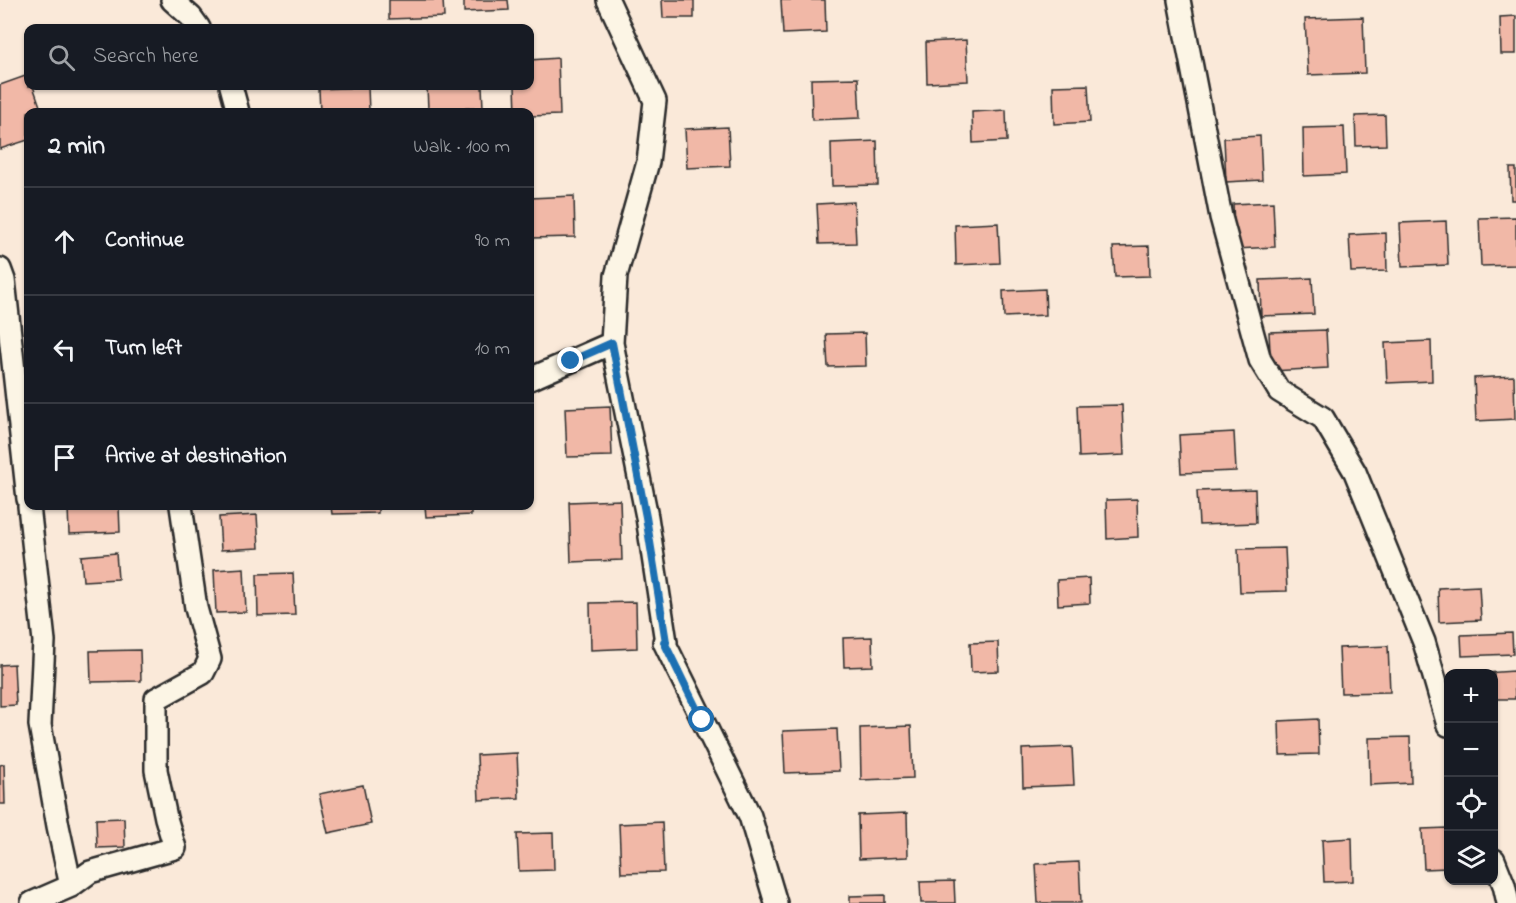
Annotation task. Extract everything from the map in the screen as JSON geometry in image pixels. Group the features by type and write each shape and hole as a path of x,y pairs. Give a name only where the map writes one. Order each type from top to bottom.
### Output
{"street":[{"path":"172,0 196,24"},
{"path":"608,0 655,101 648,162 616,276 612,343 646,517 666,642 664,642 750,816 776,903"},
{"path":"1179,0 1221,217 1260,360 1279,392 1323,418 1355,472 1424,642 1448,723"},
{"path":"232,90 237,108"},
{"path":"0,269 4,280 24,462"},
{"path":"534,377 612,343"},
{"path":"29,510 44,641 40,725 57,826 71,886"},
{"path":"32,903 71,886 90,872 175,848 156,770 156,699 203,673 210,659 196,608 182,510"},
{"path":"1498,870 1508,903"}],"building":[{"path":"389,0 443,0 444,17 389,19"},
{"path":"464,0 508,0 509,10 464,12"},
{"path":"662,0 694,0 694,18 663,18"},
{"path":"781,0 825,0 826,32 783,34"},
{"path":"1516,16 1516,54 1501,54 1500,17"},
{"path":"1363,17 1365,73 1308,75 1305,19"},
{"path":"966,40 968,81 927,83 926,42"},
{"path":"558,58 560,115 534,116 534,108 516,108 515,90 534,90 534,60"},
{"path":"24,76 24,90 34,90 41,108 24,108 24,141 0,149 0,85"},
{"path":"858,78 860,118 812,120 811,79"},
{"path":"1088,85 1090,122 1054,124 1053,86"},
{"path":"319,90 368,90 369,108 320,108"},
{"path":"427,90 482,90 483,108 428,108"},
{"path":"1006,110 1007,141 973,143 972,112"},
{"path":"1385,115 1386,145 1356,146 1355,116"},
{"path":"728,127 730,166 687,168 685,129"},
{"path":"1344,127 1346,174 1304,176 1303,128"},
{"path":"1260,136 1262,180 1226,182 1224,138"},
{"path":"877,141 878,185 832,186 831,143"},
{"path":"1510,168 1516,168 1516,200 1511,200"},
{"path":"574,196 575,237 534,238 534,198"},
{"path":"854,202 856,243 819,244 817,204"},
{"path":"1273,202 1275,247 1235,249 1233,204"},
{"path":"1516,217 1516,265 1481,266 1479,218"},
{"path":"1446,221 1448,265 1402,267 1400,223"},
{"path":"998,223 1000,263 956,265 955,225"},
{"path":"1386,233 1387,271 1351,272 1349,235"},
{"path":"1149,246 1150,276 1115,277 1113,247"},
{"path":"1312,278 1314,314 1261,316 1260,280"},
{"path":"1045,289 1046,315 1004,317 1003,291"},
{"path":"1326,330 1328,368 1271,371 1269,332"},
{"path":"865,333 866,366 828,367 826,334"},
{"path":"1431,341 1432,381 1387,383 1385,343"},
{"path":"1514,376 1515,419 1476,421 1474,378"},
{"path":"1122,405 1124,455 1079,457 1077,406"},
{"path":"610,406 612,456 567,457 565,408"},
{"path":"1234,432 1236,471 1181,473 1179,435"},
{"path":"1255,489 1256,523 1199,525 1197,491"},
{"path":"1137,499 1138,537 1107,539 1106,500"},
{"path":"620,500 622,560 571,562 569,502"},
{"path":"68,510 119,510 120,532 69,534"},
{"path":"332,510 378,510 378,513 332,514"},
{"path":"425,510 471,510 471,515 426,517"},
{"path":"257,515 259,548 221,550 219,517"},
{"path":"1285,548 1287,591 1240,592 1238,549"},
{"path":"116,553 118,579 83,581 81,556"},
{"path":"244,568 246,612 216,613 214,570"},
{"path":"293,573 295,615 258,616 257,574"},
{"path":"1089,578 1090,603 1058,605 1057,580"},
{"path":"1479,586 1481,620 1439,622 1438,588"},
{"path":"636,602 637,648 591,650 590,603"},
{"path":"1512,633 1513,654 1462,656 1461,635"},
{"path":"872,637 873,666 844,667 843,638"},
{"path":"998,642 999,671 971,672 970,643"},
{"path":"1388,646 1390,692 1341,693 1339,648"},
{"path":"140,650 141,681 91,682 90,651"},
{"path":"14,664 16,705 0,706 0,665"},
{"path":"1514,671 1515,699 1498,699 1498,672"},
{"path":"1318,719 1319,754 1280,755 1279,721"},
{"path":"911,726 913,778 861,780 860,728"},
{"path":"837,729 839,771 785,773 783,731"},
{"path":"1410,737 1411,783 1370,785 1369,738"},
{"path":"1072,747 1074,785 1023,787 1022,749"},
{"path":"517,753 519,798 479,800 477,755"},
{"path":"4,764 5,804 0,804 0,765"},
{"path":"363,785 371,824 328,833 319,794"},
{"path":"907,813 908,857 859,859 858,815"},
{"path":"124,818 125,847 97,848 96,819"},
{"path":"662,822 664,872 621,873 619,824"},
{"path":"1444,828 1444,868 1424,869 1422,829"},
{"path":"553,833 554,870 519,871 517,834"},
{"path":"1352,838 1353,881 1324,882 1322,840"},
{"path":"1079,862 1081,903 1038,903 1036,864"},
{"path":"954,881 955,903 921,903 920,882"},
{"path":"885,895 885,903 850,903 850,896"}],"route":[{"path":"571,361 612,343 646,517 666,642 664,642 702,720"}]}
